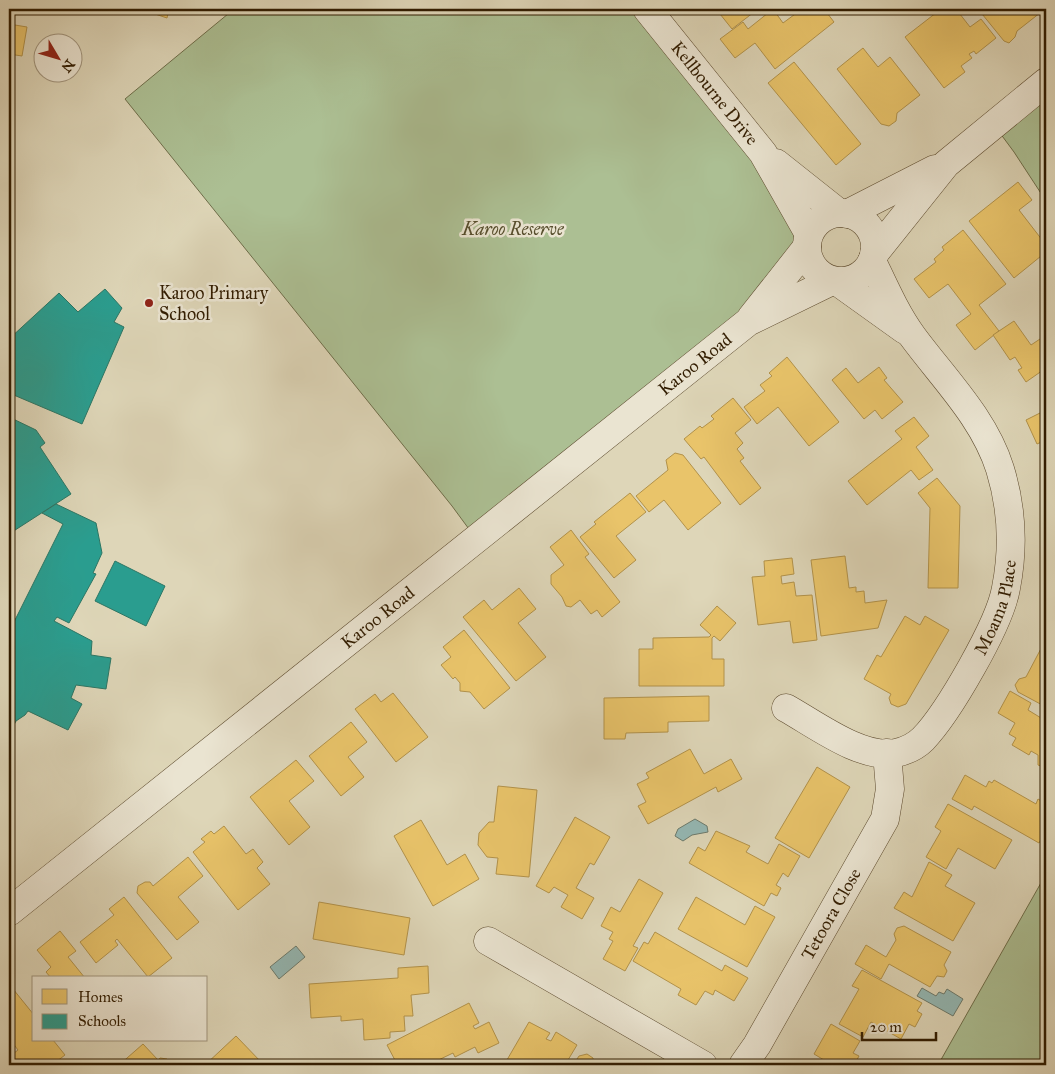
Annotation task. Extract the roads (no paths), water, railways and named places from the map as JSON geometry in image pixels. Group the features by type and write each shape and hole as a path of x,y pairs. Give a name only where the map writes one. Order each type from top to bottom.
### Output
{"street":[{"name":"Kellbourne Drive","path":"647,9 763,153 806,189 843,214"},
{"path":"946,164 843,214 821,219 808,241 808,256 816,272 835,281 859,277 946,164 1046,82"},
{"name":"Kellbourne Drive","path":"763,153 808,241"},
{"path":"843,214 856,217 869,228 873,237 873,258"},
{"name":"Karoo Road","path":"748,322 808,241"},
{"name":"Moama Place","path":"786,708 855,746 870,752 896,753 914,746 923,739 966,675 993,624 1006,591 1012,536 1005,487 989,443 967,406 912,336 873,258"},
{"name":"Karoo Road","path":"9,912 748,322 835,281"},
{"name":"Moama Place","path":"835,281 912,336"},
{"name":"Tetoora Close","path":"743,1065 762,1036 885,819 890,789 887,754"},
{"path":"488,941 704,1065"}],"water":[{"path":"695,819 707,826 708,832 692,835 683,841 675,836 678,829"},
{"path":"296,946 305,957 279,979 270,967"},
{"path":"922,988 936,996 939,992 944,994 947,989 963,999 953,1016 917,996"}],"place":[{"name":"Karoo Primary School","path":"149,303"}],"park label":[{"name":"Karoo Reserve","path":"513,229"}]}
